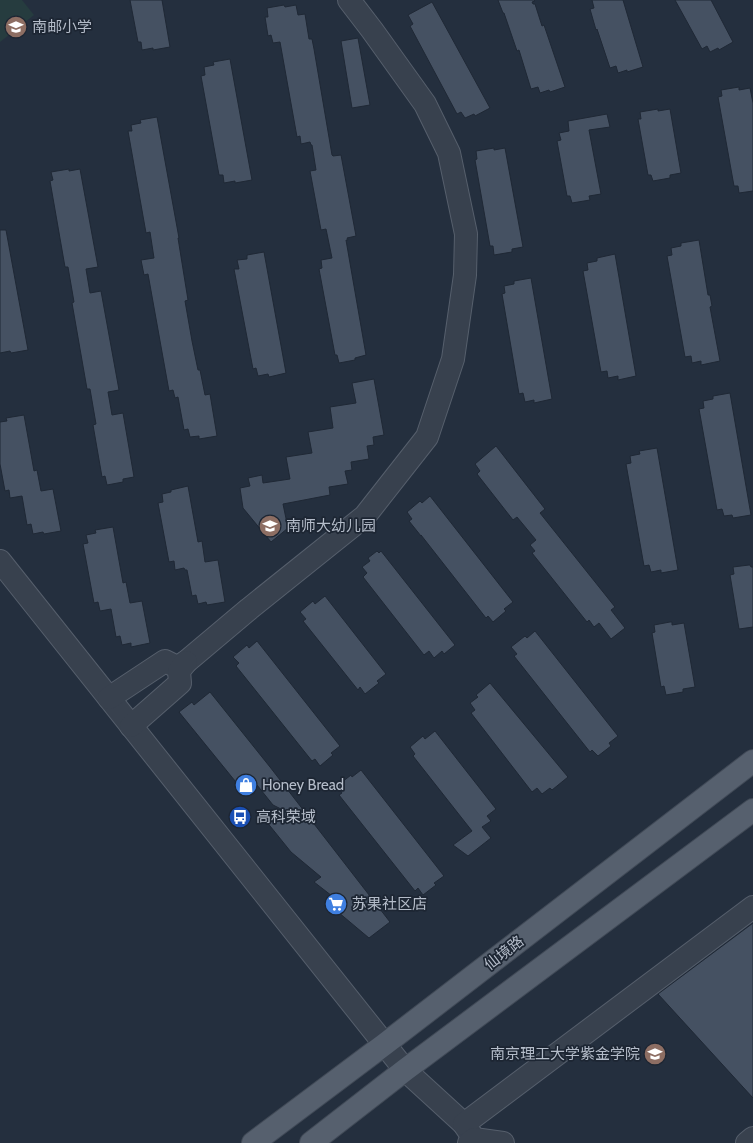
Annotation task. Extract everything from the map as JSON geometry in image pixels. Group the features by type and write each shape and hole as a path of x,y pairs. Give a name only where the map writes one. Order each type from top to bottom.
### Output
{"main road":[{"name":"仙境路","path":"253,1143 385,1044 753,761"},
{"path":"311,1143 753,810"}],"street":[{"path":"109,698 165,661 177,667 186,662 365,516 427,437 453,359 465,275 466,234 448,153 425,104 349,0"},
{"path":"0,561 406,1070 469,1135 503,1143"},
{"path":"131,726 180,683 179,671 186,662"},
{"path":"469,1135 753,907"},
{"path":"747,1143 753,1138"}],"green space":[{"path":"0,0 22,0 34,15 0,42"}],"building":[{"path":"130,0 162,0 170,47 142,50 141,42 138,42"},
{"path":"498,0 535,1 532,2 535,4 542,26 544,25 565,87 550,92 549,90 540,93 538,87 531,89 519,50 517,51"},
{"path":"592,0 623,0 643,67 618,73 616,66 610,68 590,9 594,8"},
{"path":"675,0 711,0 733,42 719,50 718,48 710,52 707,46 702,49"},
{"path":"432,2 490,108 475,116 474,114 465,118 461,112 457,114 410,26 413,24 408,15"},
{"path":"284,5 285,7 296,5 298,15 305,14 309,39 312,39 314,49 332,155 341,155 356,236 347,238 348,240 346,240 366,355 355,358 355,360 339,363 337,355 335,355 319,269 322,268 321,260 332,258 326,229 321,230 310,171 316,170 312,145 310,142 301,144 300,136 297,137 280,42 273,43 271,35 268,36 265,17 268,17 267,8"},
{"path":"358,38 370,105 352,108 341,41"},
{"path":"230,59 252,180 224,183 223,175 219,175 201,76 205,75 204,67 214,65 213,62"},
{"path":"739,87 739,90 750,88 753,103 753,191 739,193 738,186 734,186 718,97 722,96 721,90"},
{"path":"658,109 658,111 670,109 681,173 670,175 670,178 653,181 651,175 648,175 638,119 641,119 640,112"},
{"path":"607,114 610,127 589,130 601,194 589,196 590,200 572,203 570,196 567,196 557,141 561,140 559,133 569,131 568,121"},
{"path":"157,117 179,238 188,300 185,301 192,341 205,395 210,394 217,436 199,439 199,436 190,437 188,429 184,430 178,397 175,398 173,390 169,391 148,274 144,275 141,260 154,258 150,232 146,233 128,131 132,131 131,125 141,123 140,120"},
{"path":"494,148 494,150 505,148 523,247 512,249 512,252 494,255 493,246 490,246 475,160 477,159 476,151"},
{"path":"69,169 69,171 80,169 98,267 86,269 90,293 101,291 119,390 108,392 112,415 123,413 134,477 123,479 123,482 107,485 105,476 102,477 93,425 96,424 90,389 87,389 72,303 74,302 68,267 65,267 50,181 53,180 51,172"},
{"path":"0,230 6,230 28,350 11,353 10,351 0,353"},
{"path":"699,240 708,295 710,295 712,306 710,307 720,361 701,365 701,361 692,363 691,356 685,357 667,256 672,255 671,248 681,246 681,243"},
{"path":"264,252 286,373 269,377 268,374 258,376 256,368 253,369 234,269 239,269 237,260 247,259 247,255"},
{"path":"615,254 636,376 618,380 618,376 608,378 607,371 601,372 583,271 588,270 587,263 597,261 597,258"},
{"path":"531,278 552,399 534,403 534,400 525,402 523,393 519,394 502,294 505,293 504,286 514,284 514,281"},
{"path":"374,379 384,435 373,437 374,445 367,446 369,459 351,462 352,470 345,471 348,484 329,487 330,495 283,504 288,528 271,542 243,508 240,488 250,486 248,478 262,475 263,483 290,479 286,457 312,453 308,432 333,428 330,407 356,403 352,383"},
{"path":"730,393 751,515 733,518 732,515 724,516 722,509 717,510 699,409 704,408 703,401 713,399 713,396"},
{"path":"24,415 34,471 37,470 41,491 53,489 61,531 33,534 31,524 27,525 22,496 10,498 9,490 5,491 0,464 0,422 7,421 6,418"},
{"path":"496,446 545,509 540,513 615,607 611,610 625,628 611,639 599,623 594,627 589,620 587,622 532,553 535,551 530,545 536,540 517,517 513,520 477,474 480,471 475,464"},
{"path":"657,448 678,570 661,573 661,570 651,572 649,565 644,566 626,464 631,463 630,456 640,454 639,451"},
{"path":"188,486 198,542 202,541 205,562 218,560 225,602 207,605 206,602 198,604 196,595 192,596 187,570 184,568 175,570 174,561 169,562 158,503 163,502 162,494"},
{"path":"430,496 513,602 504,609 506,611 493,622 488,616 486,618 409,521 412,519 407,512 420,501 422,503"},
{"path":"113,527 123,583 126,582 130,603 142,601 150,643 131,647 131,643 122,645 120,636 116,637 111,609 100,611 98,602 94,603 83,544 88,543 86,535 96,533 95,530"},
{"path":"377,551 379,553 381,551 455,645 444,654 442,651 434,658 429,651 424,655 363,577 367,573 362,567 370,561 368,558"},
{"path":"750,565 753,567 753,627 739,629 730,575 734,574 733,567"},
{"path":"325,596 386,674 377,681 379,683 365,694 360,687 358,690 303,621 306,619 300,612 313,601 315,604"},
{"path":"672,622 672,625 684,623 695,687 683,689 683,692 666,695 664,686 661,687 652,633 655,632 654,625"},
{"path":"535,631 618,736 609,743 611,746 598,756 592,750 590,752 514,656 517,654 511,647 525,636 527,638"},
{"path":"257,641 340,746 331,753 333,755 320,766 315,759 312,761 236,666 239,663 233,657 247,645 249,648"},
{"path":"490,683 568,777 552,790 550,788 542,794 537,788 532,792 471,713 475,710 470,703 478,697 476,695"},
{"path":"210,692 390,922 369,938 338,912 345,906 314,882 321,877 291,852 266,821 281,809 273,805 257,785 254,794 247,790 244,792 179,712 192,702 194,705"},
{"path":"435,731 496,809 487,816 491,821 482,827 491,838 468,856 453,845 472,831 413,756 415,754 410,747 423,736 425,739"},
{"path":"361,770 444,876 434,883 436,885 423,895 418,888 415,891 339,795 342,793 337,786 351,775 352,777"},
{"path":"753,923 753,1098 658,994"}],"place":[{"name":"南邮小学","path":"16,27"},
{"name":"南师大幼儿园","path":"270,526"},
{"name":"Honey Bread","path":"246,785"},
{"name":"高科荣域","path":"240,817"},
{"name":"苏果社区店","path":"336,904"},
{"name":"南京理工大学紫金学院","path":"655,1054"}]}
